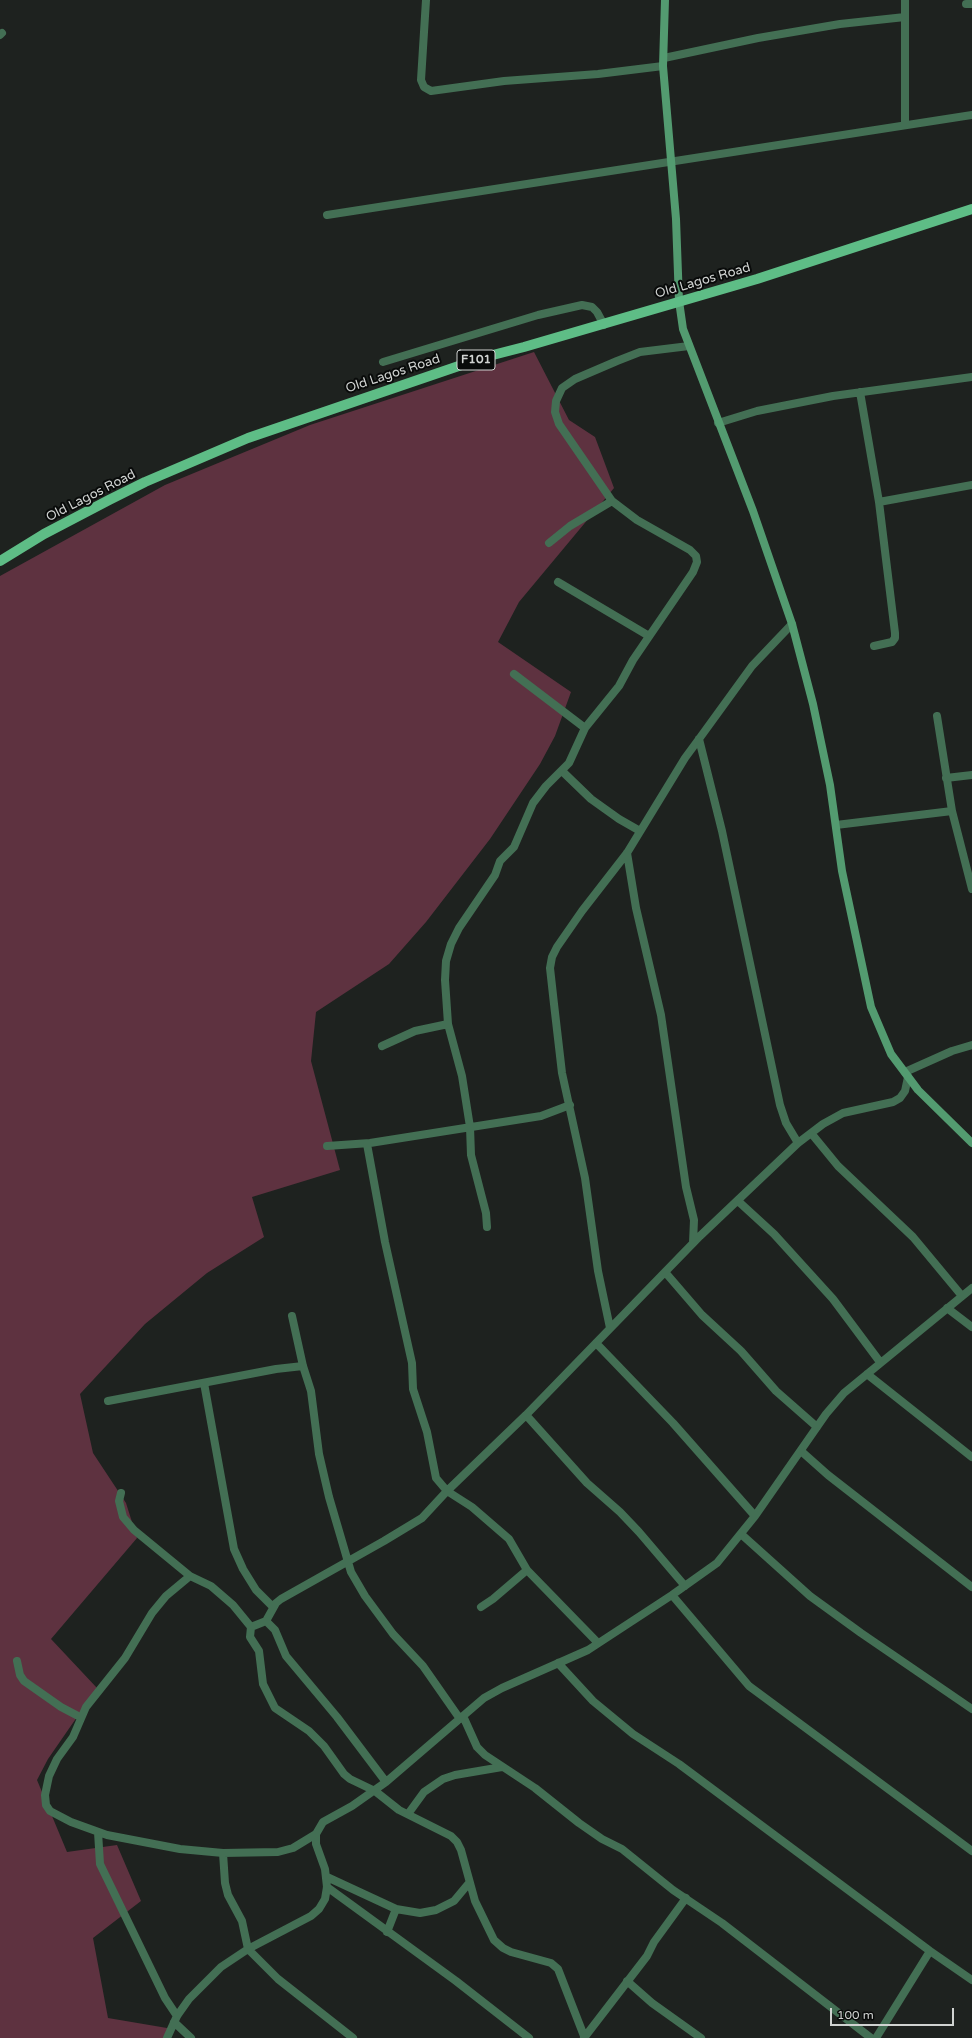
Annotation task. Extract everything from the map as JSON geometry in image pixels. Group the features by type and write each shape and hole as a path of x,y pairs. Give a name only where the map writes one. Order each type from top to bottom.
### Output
{"main road":[{"name":"Old Lagos Road","path":"0,560 44,534 127,491 248,438 485,357 604,325 679,301 758,279 972,209"}],"street":[{"path":"426,0 421,80 424,87 431,91 504,81 598,74 664,62 758,38 840,24 905,17"},
{"path":"665,0 664,62 676,219 680,320 718,423 753,511 792,624 813,704 836,825 842,871 871,1007 890,1054 918,1090 972,1143"},
{"path":"905,0 905,125"},
{"path":"327,215 972,115"},
{"path":"383,362 538,314 582,305 592,307 597,312 604,325"},
{"path":"486,1228 486,1213 471,1155 470,1127 462,1076 448,1024 445,980 446,961 451,944 459,928 495,875 500,861 514,847 533,803 546,786 562,771 574,754 585,728 619,686 649,636 693,572 697,562 696,556 690,550 637,520 612,501 562,429 555,412 556,401 562,388 574,379 617,361 640,352 689,346"},
{"path":"718,423 757,412 860,392 972,377"},
{"path":"860,392 879,502 895,638 892,642 874,646"},
{"path":"879,502 972,485"},
{"path":"549,543 570,526 612,501"},
{"path":"558,582 649,636"},
{"path":"610,1328 599,1278 591,1213 570,1105 562,1073 550,968 552,957 557,947 582,911 627,853 699,739 752,666 792,624"},
{"path":"514,674 585,728"},
{"path":"937,716 952,811 972,889"},
{"path":"699,739 722,831 776,1091 786,1123 798,1143"},
{"path":"562,771 591,799 619,819 640,831"},
{"path":"946,778 972,775"},
{"path":"836,825 952,811"},
{"path":"627,853 630,878 662,1015 686,1187 694,1220 693,1243"},
{"path":"616,869 630,878"},
{"path":"382,1046 415,1031 448,1024"},
{"path":"906,1074 952,1051 972,1045"},
{"path":"251,1627 266,1621 273,1607 281,1599 422,1518 447,1491 526,1416 708,1228 798,1143 823,1124 843,1113 893,1102 900,1098 905,1091 906,1074"},
{"path":"327,1146 367,1144 541,1116 570,1105"},
{"path":"811,1133 838,1166 913,1237 962,1296"},
{"path":"367,1144 387,1250 412,1362 415,1396 427,1432 436,1478 447,1491 472,1507 509,1540 527,1570 598,1644"},
{"path":"738,1201 774,1234 833,1298 880,1362"},
{"path":"694,1220 708,1228"},
{"path":"665,1272 702,1315 741,1351 776,1391 817,1427"},
{"path":"168,2038 176,2019 189,1999 221,1967 248,1949 311,1916 319,1909 325,1898 327,1887 327,1877 316,1844 316,1834 322,1822 352,1806 375,1791 484,1698 502,1688 588,1650 672,1595 717,1562 755,1516 817,1427 844,1393 972,1288"},
{"path":"947,1308 972,1327"},
{"path":"292,1316 303,1366 311,1391 316,1437 326,1483 351,1572 365,1596 393,1634 423,1666 461,1717 477,1747 502,1767 535,1788 602,1839 622,1849 686,1898 750,1944 871,2038"},
{"path":"596,1343 673,1423 755,1516"},
{"path":"108,1401 276,1369 303,1366"},
{"path":"867,1374 972,1457"},
{"path":"204,1383 234,1549 243,1569 256,1590 273,1607"},
{"path":"526,1416 588,1483 620,1512 639,1532 685,1586"},
{"path":"801,1451 828,1475 972,1587"},
{"path":"121,1493 119,1500 123,1517 134,1530 190,1576 216,1590 233,1605 251,1627 250,1637 260,1651 263,1684 275,1708 309,1731 324,1746 344,1774 362,1786 375,1791 399,1810 451,1836 457,1842 475,1901 494,1940 503,1948 511,1952 551,1963 558,1969 584,2037"},
{"path":"741,1534 810,1596 972,1709"},
{"path":"480,1607 493,1599 527,1570"},
{"path":"190,1576 166,1596 152,1613 125,1658 94,1695 80,1717 73,1738 57,1759 49,1776 45,1795 46,1805 50,1811 57,1815 98,1832 180,1849 223,1853 278,1852 293,1848 316,1834"},
{"path":"672,1595 749,1686 972,1851"},
{"path":"266,1621 275,1630 286,1656 337,1717 386,1782"},
{"path":"17,1661 20,1675 24,1681 61,1707 80,1717"},
{"path":"558,1663 593,1701 633,1734 679,1764 930,1951 972,1980"},
{"path":"408,1814 424,1792 443,1779 455,1775 502,1767"},
{"path":"98,1832 100,1864 164,1998 176,2019 191,2038"},
{"path":"223,1853 225,1883 228,1895 242,1921 248,1949 278,1978 353,2038"},
{"path":"327,1877 396,1909 420,1913 436,1910 454,1901 469,1883"},
{"path":"327,1887 456,1981 529,2038"},
{"path":"584,2037 627,1982 686,1898"},
{"path":"387,1932 396,1909"},
{"path":"876,2038 930,1951"},
{"path":"627,1982 652,2003 701,2038"}],"shaded area":[{"path":"534,352 569,420 595,437 614,488 519,602 498,642 571,692 555,736 540,764 490,839 426,922 389,964 316,1012 311,1061 340,1170 252,1197 264,1237 207,1273 145,1324 80,1394 93,1453 126,1503 137,1538 51,1639 97,1688 48,1759 37,1780 67,1852 117,1845 141,1901 93,1938 108,2018 167,2028 167,2038 0,2038 0,576 165,485 310,425"}]}
